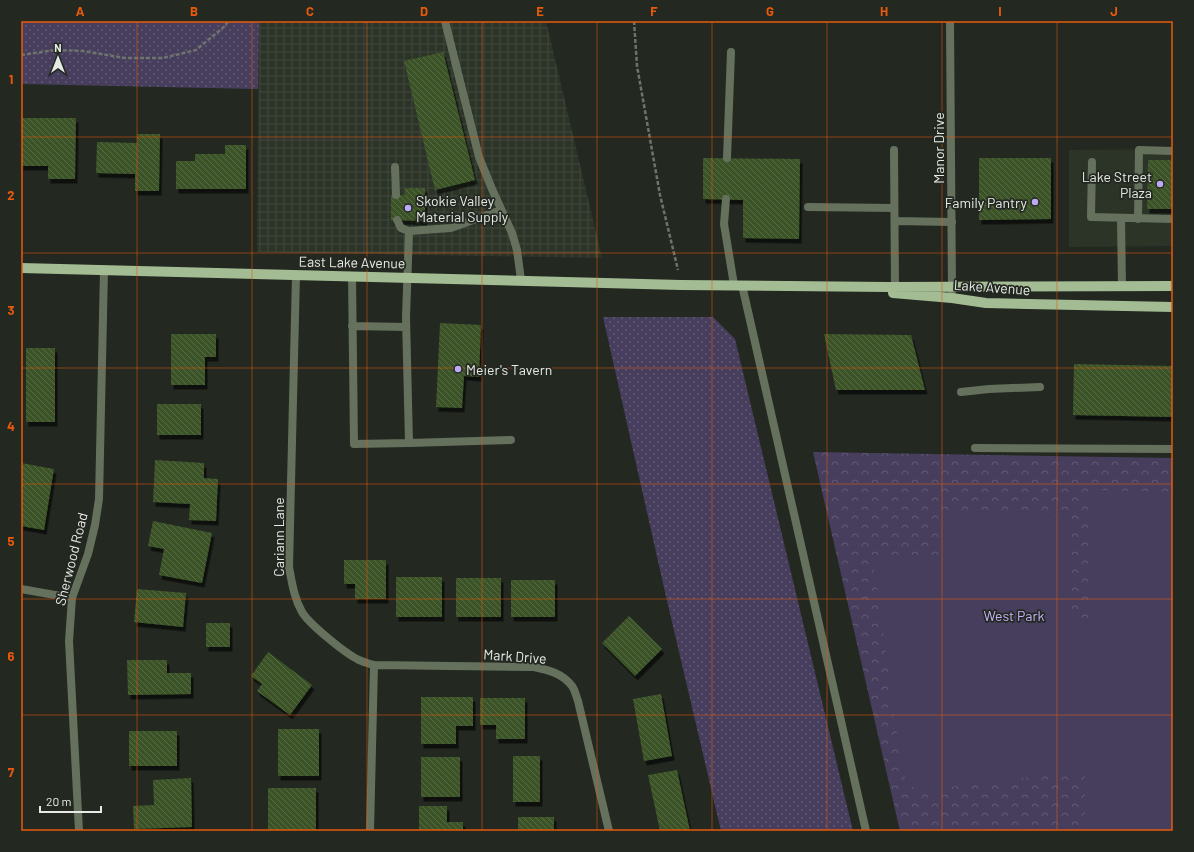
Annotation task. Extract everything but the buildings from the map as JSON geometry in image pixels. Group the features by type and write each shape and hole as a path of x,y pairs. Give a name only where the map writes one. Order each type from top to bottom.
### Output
{"main road":[{"name":"East Lake Avenue","path":"21,268 682,285"},
{"name":"Lake Avenue","path":"682,285 896,287 1173,286"},
{"name":"Lake Avenue","path":"809,286 952,298 986,303 1173,307"}],"street":[{"path":"445,21 479,156 501,210 512,232 518,250 521,280"},
{"name":"Manor Drive","path":"950,21 952,298"},
{"path":"727,158 731,52"},
{"path":"894,150 896,287"},
{"path":"1138,219 1139,150 1173,151"},
{"path":"1092,162 1091,217 1173,219"},
{"path":"395,167 396,195"},
{"path":"726,200 724,224 726,242 738,285 866,831"},
{"path":"808,207 894,208"},
{"path":"397,220 401,228 409,231 451,228 501,210"},
{"path":"1121,218 1122,287"},
{"path":"895,221 952,222"},
{"path":"409,231 406,327 409,443"},
{"name":"Sherwood Road","path":"79,831 69,641 72,598 88,554 99,499 104,270"},
{"name":"Cariann Lane","path":"296,275 289,567 292,584 296,600 302,613 312,625 359,660 374,665"},
{"path":"352,276 354,444 511,440"},
{"path":"352,326 406,327"},
{"path":"961,392 989,389 1040,387"},
{"path":"975,448 1173,449"},
{"path":"21,589 72,598"},
{"path":"370,831 374,665"},
{"name":"Mark Drive","path":"374,665 534,667 552,671 564,678 573,686 578,701 609,831"}],"path":[{"path":"21,55 56,50 83,51 125,58 163,58 196,50 228,21"},
{"path":"634,21 637,66 660,195 682,285"}],"shaded area":[{"path":"259,21 546,21 602,258 257,252"},
{"name":"Lake Street Plaza","path":"1173,149 1173,246 1069,247 1069,150"}],"green space":[{"path":"21,21 259,21 258,89 21,84"},
{"path":"603,317 713,317 735,339 853,831 721,831"},
{"name":"West Park","path":"813,452 1173,458 1173,831 900,831"},
{"name":"West Park","path":"1090,490 1173,492 1173,828 1085,826 1085,770 926,790 917,789 908,785 902,769 873,559 908,555 938,557 939,514 1071,516 1070,608 1088,625"}],"place":[{"name":"Lake Street Plaza","path":"1160,184"},
{"name":"Family Pantry","path":"1035,202"},
{"name":"Skokie Valley Material Supply","path":"408,208"},
{"name":"Meier's Tavern","path":"458,369"}]}
